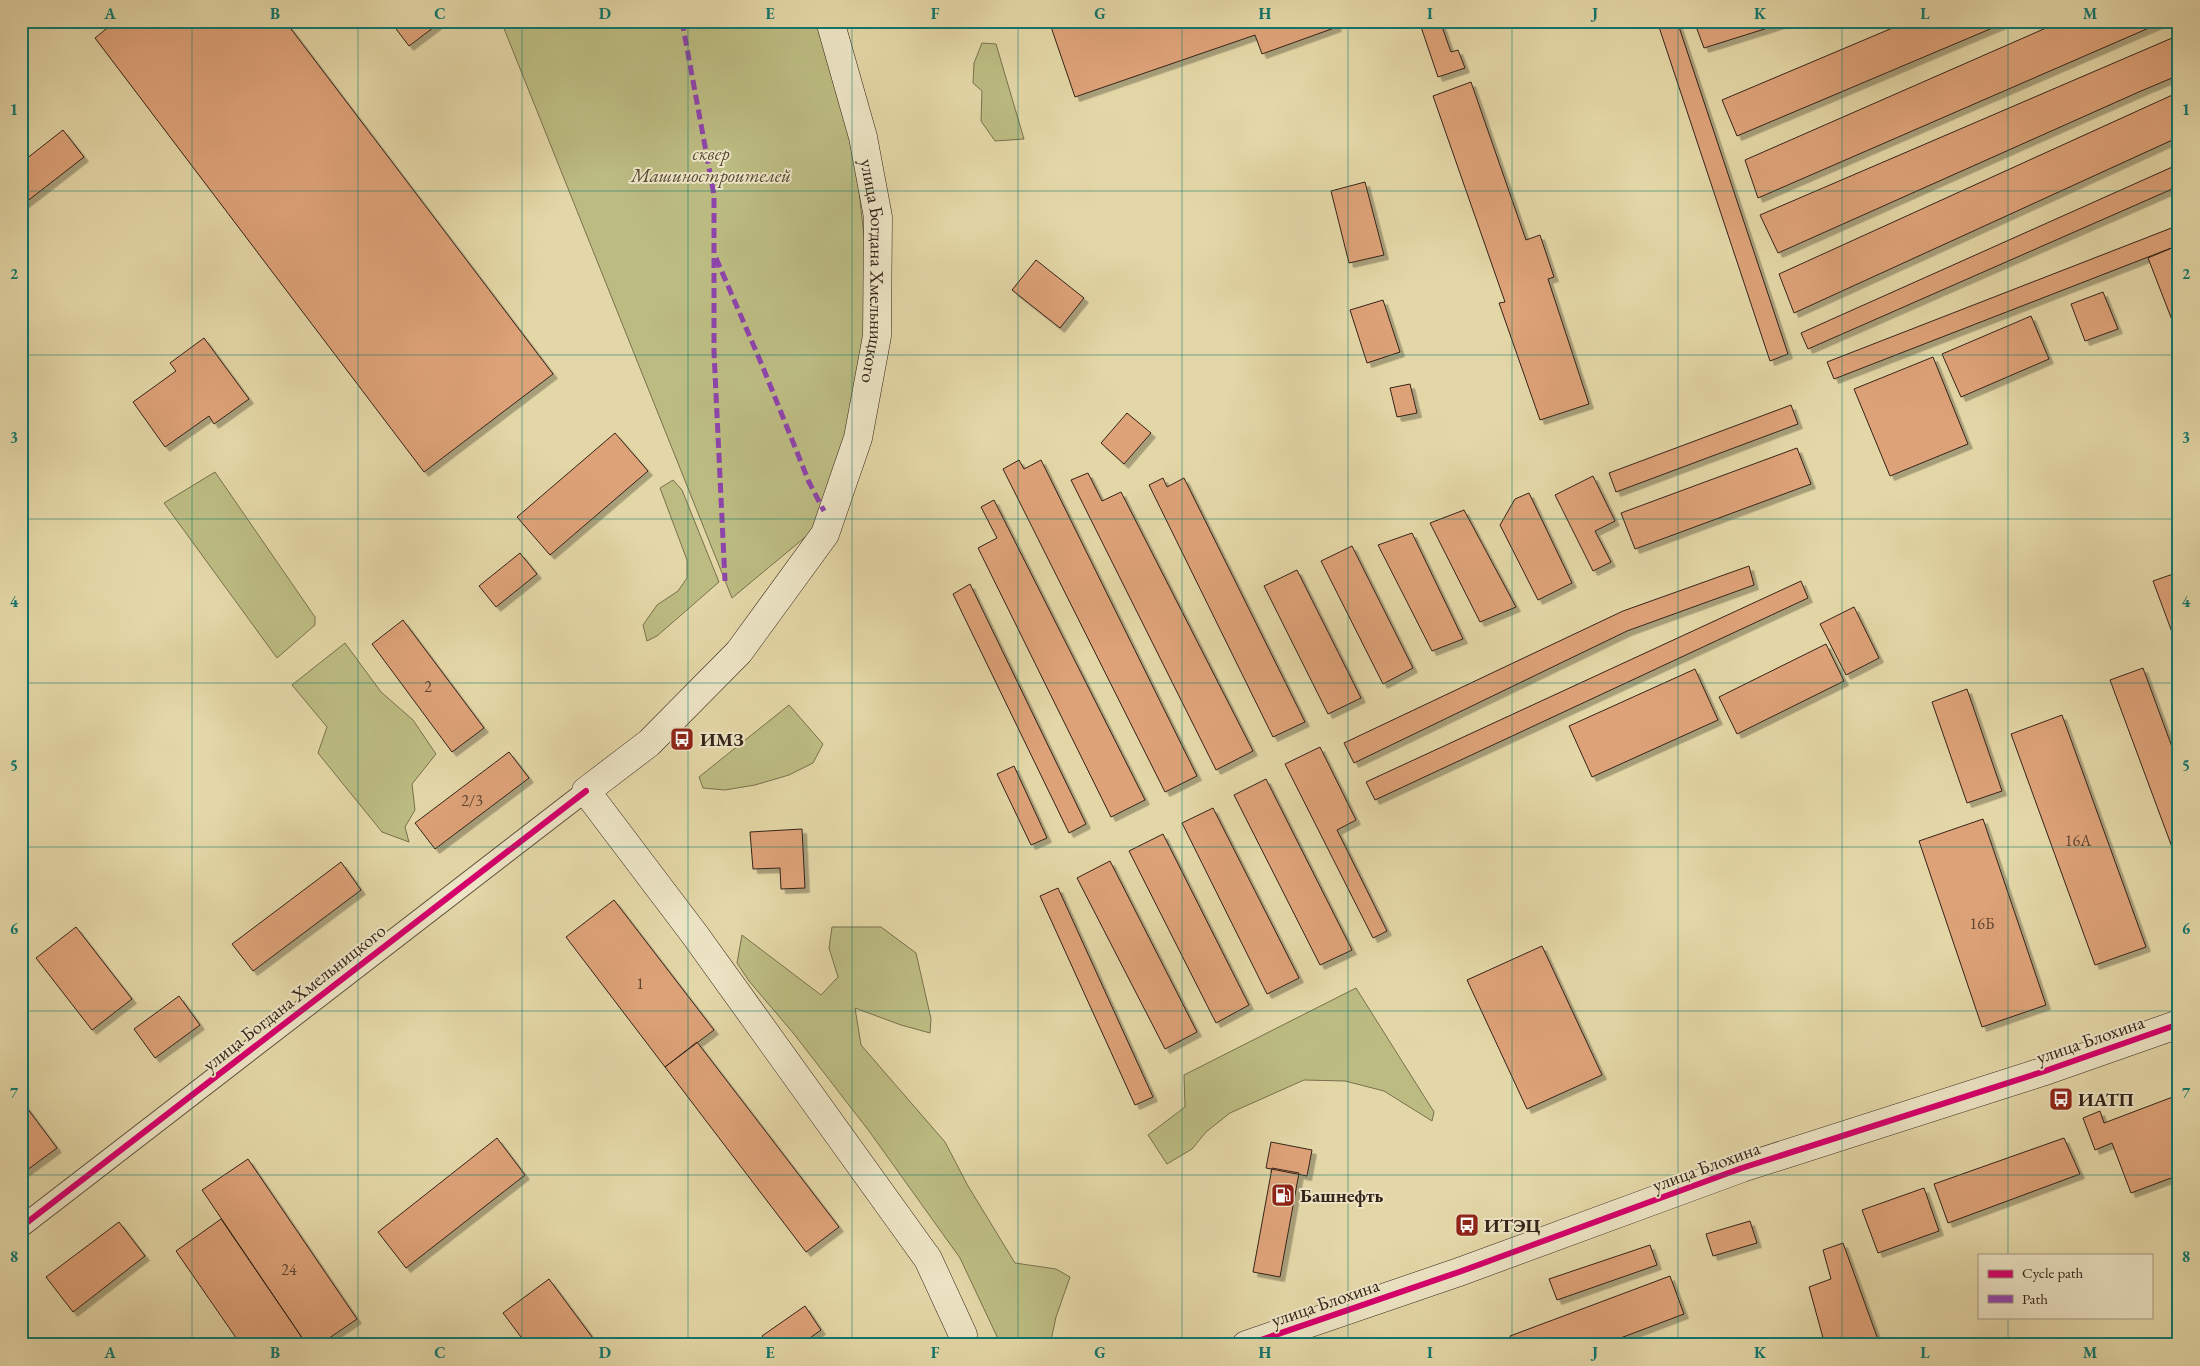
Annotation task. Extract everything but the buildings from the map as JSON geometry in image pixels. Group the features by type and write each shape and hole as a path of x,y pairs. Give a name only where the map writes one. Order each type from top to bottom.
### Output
{"main road":[{"name":"улица Богдана Хмельницкого","path":"586,790 649,743 739,652 825,534 858,438 877,336 878,217 863,137 830,21"},
{"path":"586,790 695,935 928,1259 965,1342"},
{"name":"улица Блохина","path":"1246,1345 1459,1272 1742,1168 2042,1072 2179,1024"}],"street":[{"name":"улица Богдана Хмельницкого","path":"21,1227 586,790"}],"green space":[{"name":"сквер Машиностроителей","path":"501,21 818,21 854,146 870,290 862,379 821,524 732,598"},
{"path":"982,43 996,44 1024,139 995,141 981,121 982,91 973,83 974,63"},
{"path":"215,472 315,617 315,625 277,658 164,503"},
{"path":"673,480 682,490 719,582 657,636 647,641 643,625 657,605 678,591 687,578 687,560 660,488"},
{"path":"345,643 381,692 413,720 436,754 412,784 415,810 405,827 409,842 382,832 318,753 327,727 292,685"},
{"path":"789,705 823,744 813,763 789,775 755,785 725,790 703,788 699,777"},
{"path":"832,927 881,927 916,953 931,1019 930,1033 901,1025 855,1008 861,1045 945,1142 968,1186 1015,1263 1056,1269 1070,1277 1056,1317 1050,1345 1001,1345 960,1258 869,1131 794,1034 749,981 737,963 742,935 821,995 838,977 829,948"},
{"path":"1356,988 1434,1112 1432,1121 1384,1091 1345,1081 1304,1080 1230,1113 1206,1132 1192,1149 1167,1164 1148,1135 1185,1107 1184,1075"}],"marked path":[{"path":"682,21 714,195 714,352 725,581"},
{"path":"716,258 809,482 824,511"}],"cycle path":[{"path":"21,1227 586,791"},
{"path":"1246,1345 1459,1272 1742,1168 2042,1072 2179,1024"}],"place":[{"name":"ИМЗ","path":"682,739"},
{"name":"ИАТП","path":"2061,1099"},
{"name":"Башнефть","path":"1283,1195"},
{"name":"ИТЭЦ","path":"1467,1225"}]}
